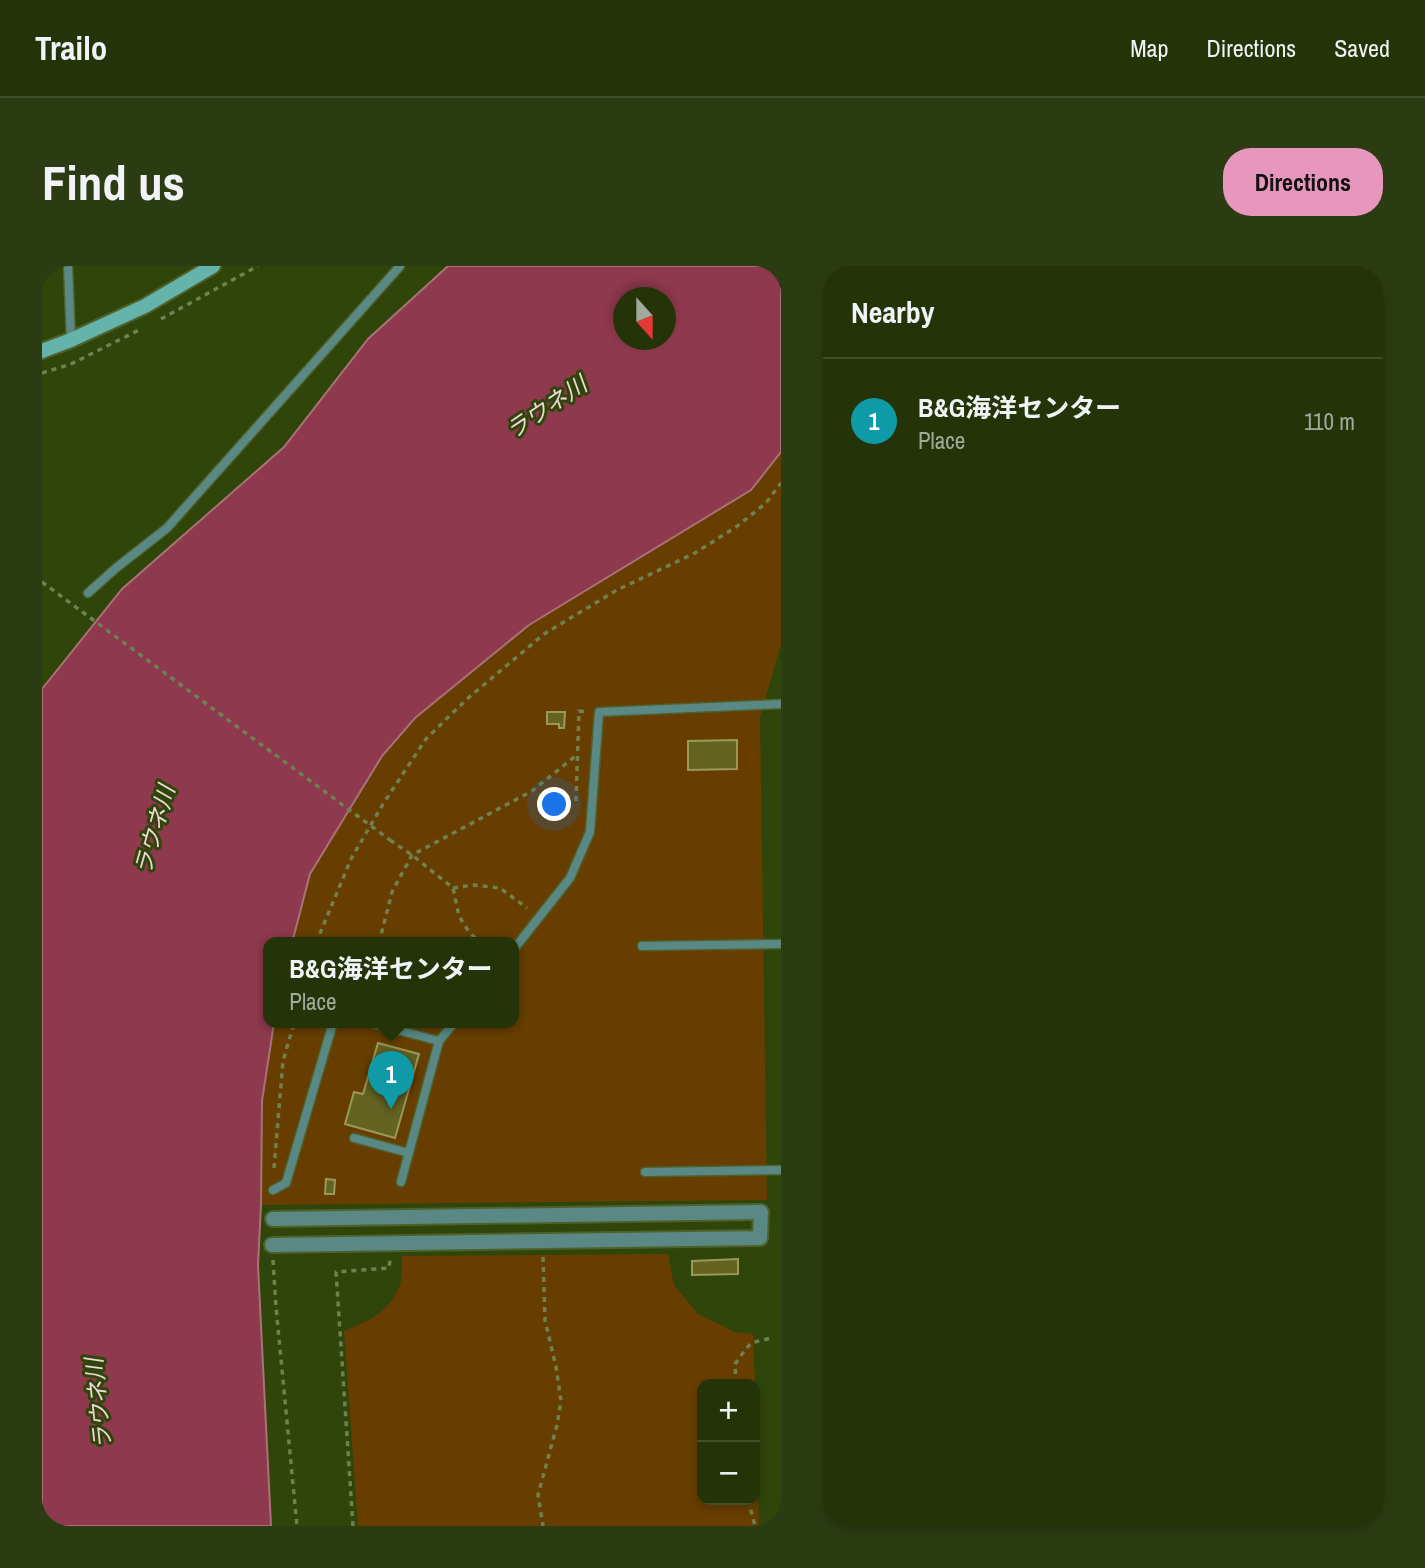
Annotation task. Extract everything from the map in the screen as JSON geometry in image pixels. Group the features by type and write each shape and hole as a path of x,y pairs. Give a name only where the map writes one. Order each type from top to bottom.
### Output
{"street":[{"path":"42,351 145,306 213,266"},
{"path":"272,1245 760,1238 761,1212 273,1219"},
{"path":"681,1213 681,1239"},
{"path":"606,1214 606,1240"},
{"path":"464,1216 465,1242"},
{"path":"391,1217 391,1243"}],"lane":[{"path":"68,266 71,340"},
{"path":"88,593 167,528 400,266"},
{"path":"519,942 570,878 590,832 599,712 781,704"},
{"path":"642,946 781,944"},
{"path":"273,1190 286,1183 332,1028"},
{"path":"390,1028 439,1041"},
{"path":"401,1182 439,1041 450,1028"},
{"path":"354,1138 409,1153"},
{"path":"645,1172 781,1170"}],"path":[{"path":"318,937 351,859 426,739 467,699 544,634 617,590 695,553 736,527 766,503 781,483"},
{"path":"42,582 453,888 459,916 474,937"},
{"path":"576,804 579,711 599,712"},
{"path":"381,937 392,892 412,855 532,791 578,754"},
{"path":"453,888 472,885 500,888 528,909 521,917"},
{"path":"273,1190 283,1061 293,1028"},
{"path":"543,1241 545,1320 561,1401 558,1425 538,1495 544,1526"},
{"path":"353,1526 336,1272 389,1268 391,1243"},
{"path":"272,1245 297,1526"},
{"path":"736,1379 735,1364 751,1343 771,1338"},
{"path":"749,1505 755,1526"}],"shaded area":[{"path":"781,452 781,644 760,717 767,1200 261,1205 262,1101 273,1028 519,1028 519,937 294,937 310,874 382,756 415,718 529,625 751,490"},
{"path":"668,1254 674,1285 698,1314 735,1332 753,1334 755,1379 697,1379 697,1505 758,1505 759,1526 358,1526 344,1331 370,1319 391,1302 401,1282 402,1256"}],"water":[{"name":"ラウネ川","path":"448,266 781,266 781,452 751,490 529,625 415,718 382,756 310,874 294,937 263,937 263,1028 273,1028 262,1101 258,1265 271,1526 42,1526 42,689 122,589 284,447 368,339"}],"building":[{"path":"547,712 565,712 564,728 559,728 559,724 547,724"},
{"path":"737,740 737,769 688,770 688,741"},
{"path":"378,1043 419,1054 395,1138 345,1124 354,1092 363,1094"},
{"path":"326,1179 335,1180 334,1194 325,1194"},
{"path":"738,1259 738,1274 692,1275 692,1261"}],"place":[{"name":"B&G海洋センター","path":"391,1109"}]}
